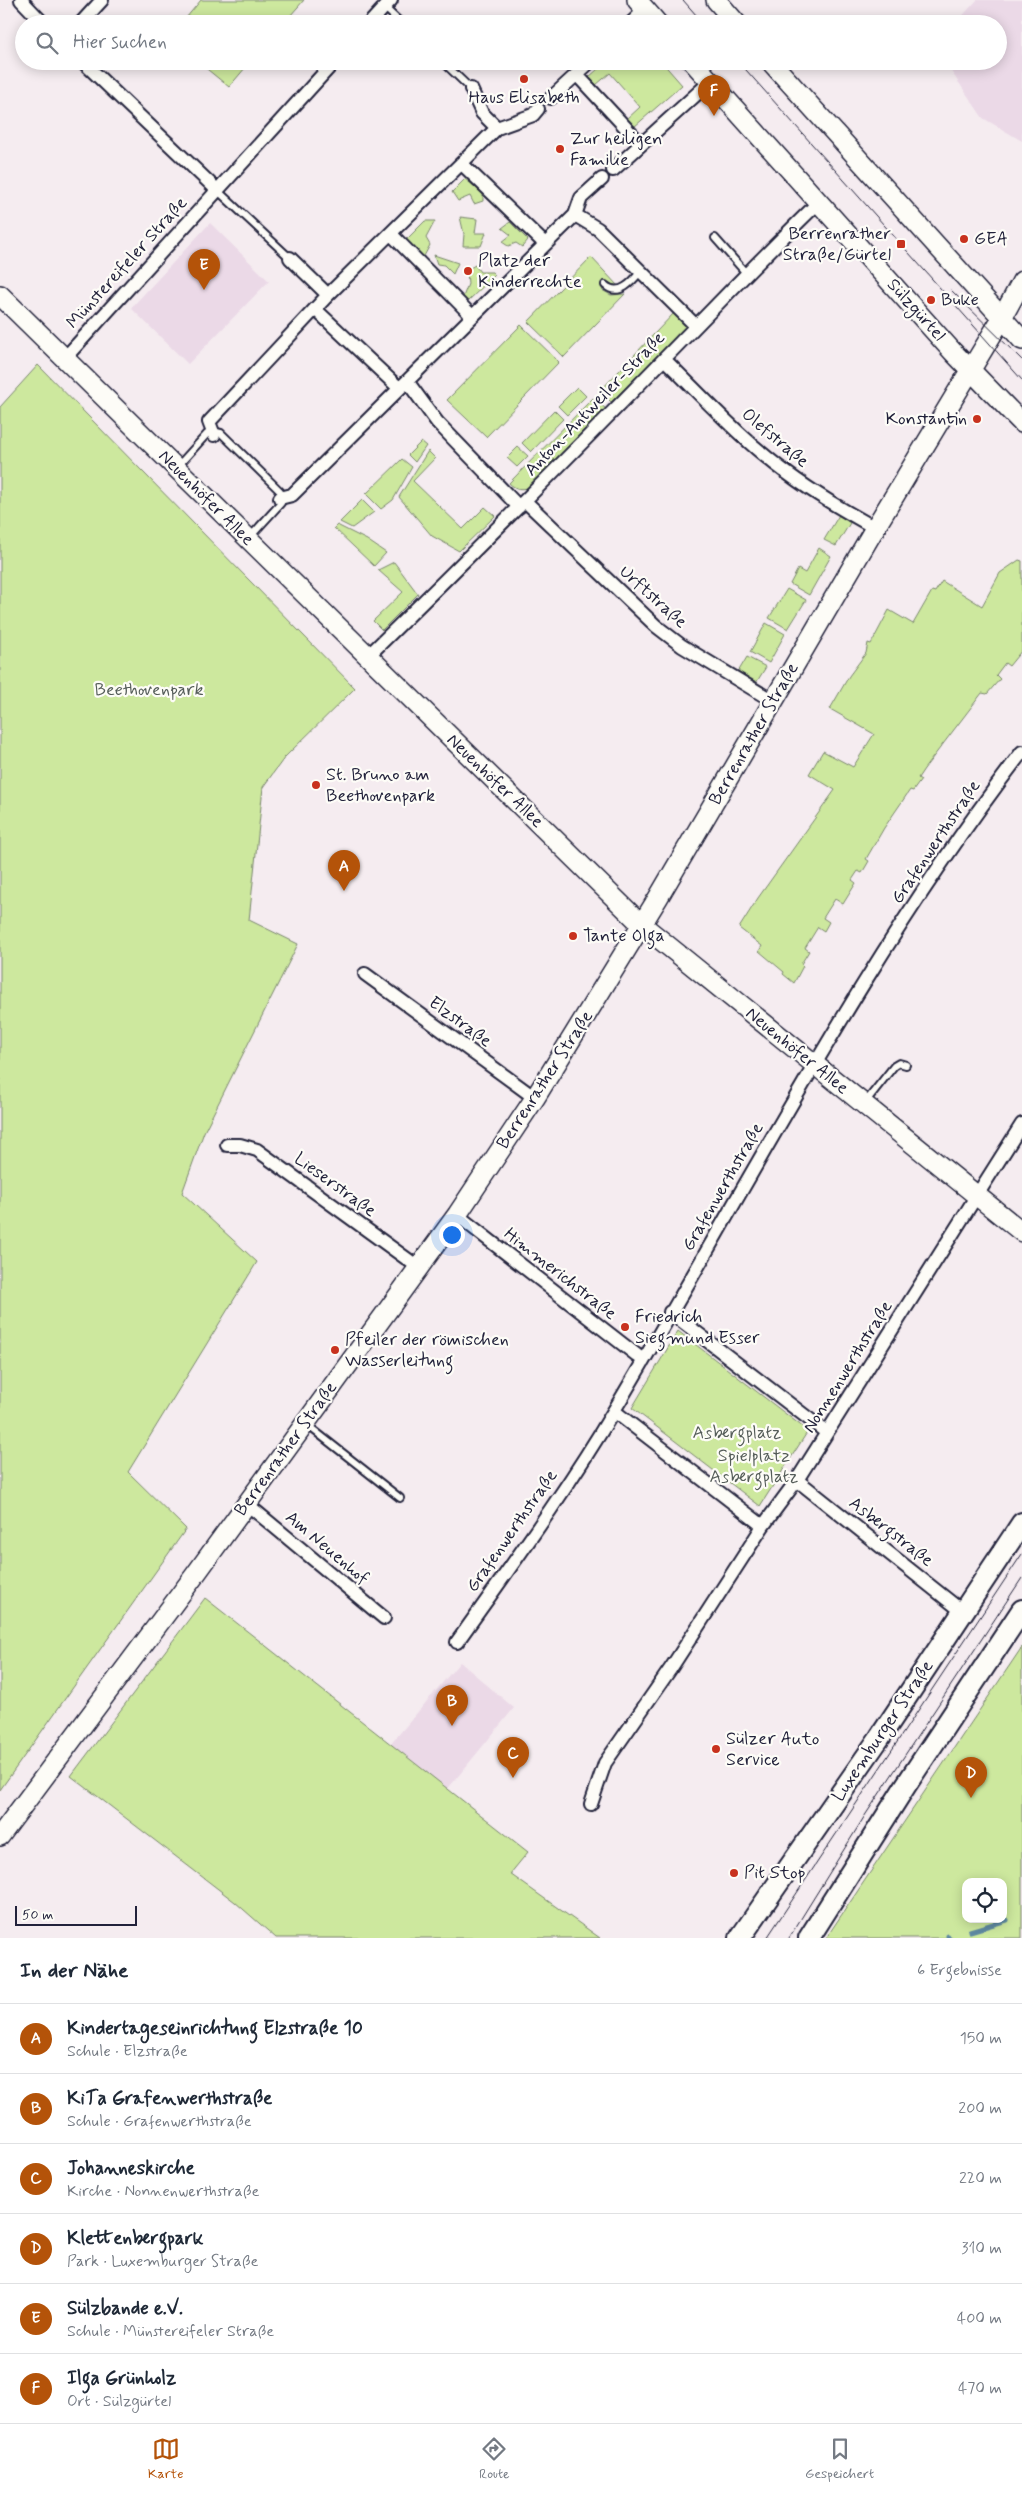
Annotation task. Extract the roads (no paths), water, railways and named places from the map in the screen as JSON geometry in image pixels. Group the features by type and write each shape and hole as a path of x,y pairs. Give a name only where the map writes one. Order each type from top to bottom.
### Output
{"main road":[{"name":"Luxemburger Straße","path":"740,1938 880,1737 1022,1523"},
{"path":"809,1938 906,1785 1022,1610"}],"street":[{"path":"21,0 35,15"},
{"path":"88,15 102,0"},
{"path":"716,0 729,15"},
{"path":"377,15 388,3"},
{"path":"641,5 650,15"},
{"path":"91,70 217,190"},
{"name":"Münstereifeler Straße","path":"64,359 327,70"},
{"path":"551,98 581,70"},
{"name":"Sülzgürtel","path":"700,70 970,370 1022,423"},
{"path":"778,70 1022,340"},
{"path":"577,74 641,144"},
{"path":"613,170 710,82"},
{"path":"471,89 482,113 497,128"},
{"path":"213,433 209,422 328,295 497,128 532,114 538,109"},
{"path":"462,164 544,243"},
{"path":"282,498 292,495 544,243 575,215 581,198 602,180"},
{"name":"Anton-Antweiler-Straße","path":"368,656 522,504 746,273 819,202"},
{"path":"575,215 598,229 696,325"},
{"path":"391,234 472,316"},
{"path":"290,258 328,295"},
{"name":"Berrenrather Straße","path":"0,1836 59,1760 247,1504 456,1215 535,1098 584,1020 874,528 1002,318 1022,281"},
{"name":"Neuenhöfer Allee","path":"0,295 641,924 864,1105 979,1193 1022,1232"},
{"path":"315,309 403,384 437,422 500,486 522,504"},
{"name":"Olefstraße","path":"664,359 752,445 788,474 822,498 874,528"},
{"name":"Urftstraße","path":"522,504 656,626 682,646 773,701"},
{"name":"Grafenwerthstraße","path":"456,1642 535,1531 614,1411 814,1065 948,852 1022,752"},
{"name":"Elzstraße","path":"365,974 535,1098"},
{"name":"Nonnenwerthstraße","path":"591,1804 606,1763 671,1668 763,1526 797,1480 1022,1124"},
{"name":"Lieserstraße","path":"227,1146 240,1145 257,1150 418,1266"},
{"name":"Himmerichstraße","path":"456,1215 642,1360"},
{"path":"670,1312 826,1432"},
{"path":"614,1411 763,1526"},
{"name":"Asbergstraße","path":"797,1480 963,1612"},
{"name":"Am Neuenhof","path":"247,1504 384,1618"}],"lane":[{"path":"388,3 396,15"},
{"path":"451,70 471,89"},
{"path":"217,190 290,258"},
{"path":"715,238 746,273"},
{"path":"606,285 612,289 623,289 629,286 641,271"},
{"path":"176,468 207,434 221,433 280,491 281,503 248,539"},
{"path":"864,1105 894,1066 899,1063 906,1065"},
{"path":"305,1423 400,1498"}],"waterway":[{"path":"970,1931 997,1923"}],"tram line":[{"path":"683,0 696,15"},
{"path":"746,70 1022,380"},
{"path":"951,290 1022,360"},
{"path":"767,1938 1022,1554"},
{"path":"789,1938 866,1814 1022,1578"}],"place":[{"name":"Haus Elisabeth","path":"524,79"},
{"name":"Ilga Grünholz","path":"714,116"},
{"name":"Zur heiligen Familie","path":"560,149"},
{"name":"GEA","path":"964,239"},
{"name":"Berrenrather Straße/Gürtel","path":"901,244"},
{"name":"Platz der Kinderrechte","path":"468,271"},
{"name":"Sülzbande e.V.","path":"204,290"},
{"name":"Buke","path":"931,300"},
{"name":"Konstantin","path":"977,419"},
{"name":"St. Bruno am Beethovenpark","path":"316,785"},
{"name":"Kindertageseinrichtung Elzstraße 10","path":"344,891"},
{"name":"Tante Olga","path":"573,936"},
{"name":"Friedrich Siegmund Esser","path":"625,1327"},
{"name":"Pfeiler der römischen Wasserleitung","path":"335,1350"},
{"name":"KiTa Grafenwerthstraße","path":"452,1726"},
{"name":"Sülzer Auto Service","path":"716,1749"},
{"name":"Johanneskirche","path":"513,1778"},
{"name":"Klettenbergpark","path":"971,1798"},
{"name":"Pit Stop","path":"734,1873"}],"park label":[{"name":"Beethovenpark","path":"149,690"},
{"name":"Asbergplatz","path":"737,1433"},
{"name":"Spielplatz Asbergplatz","path":"754,1466"}]}
